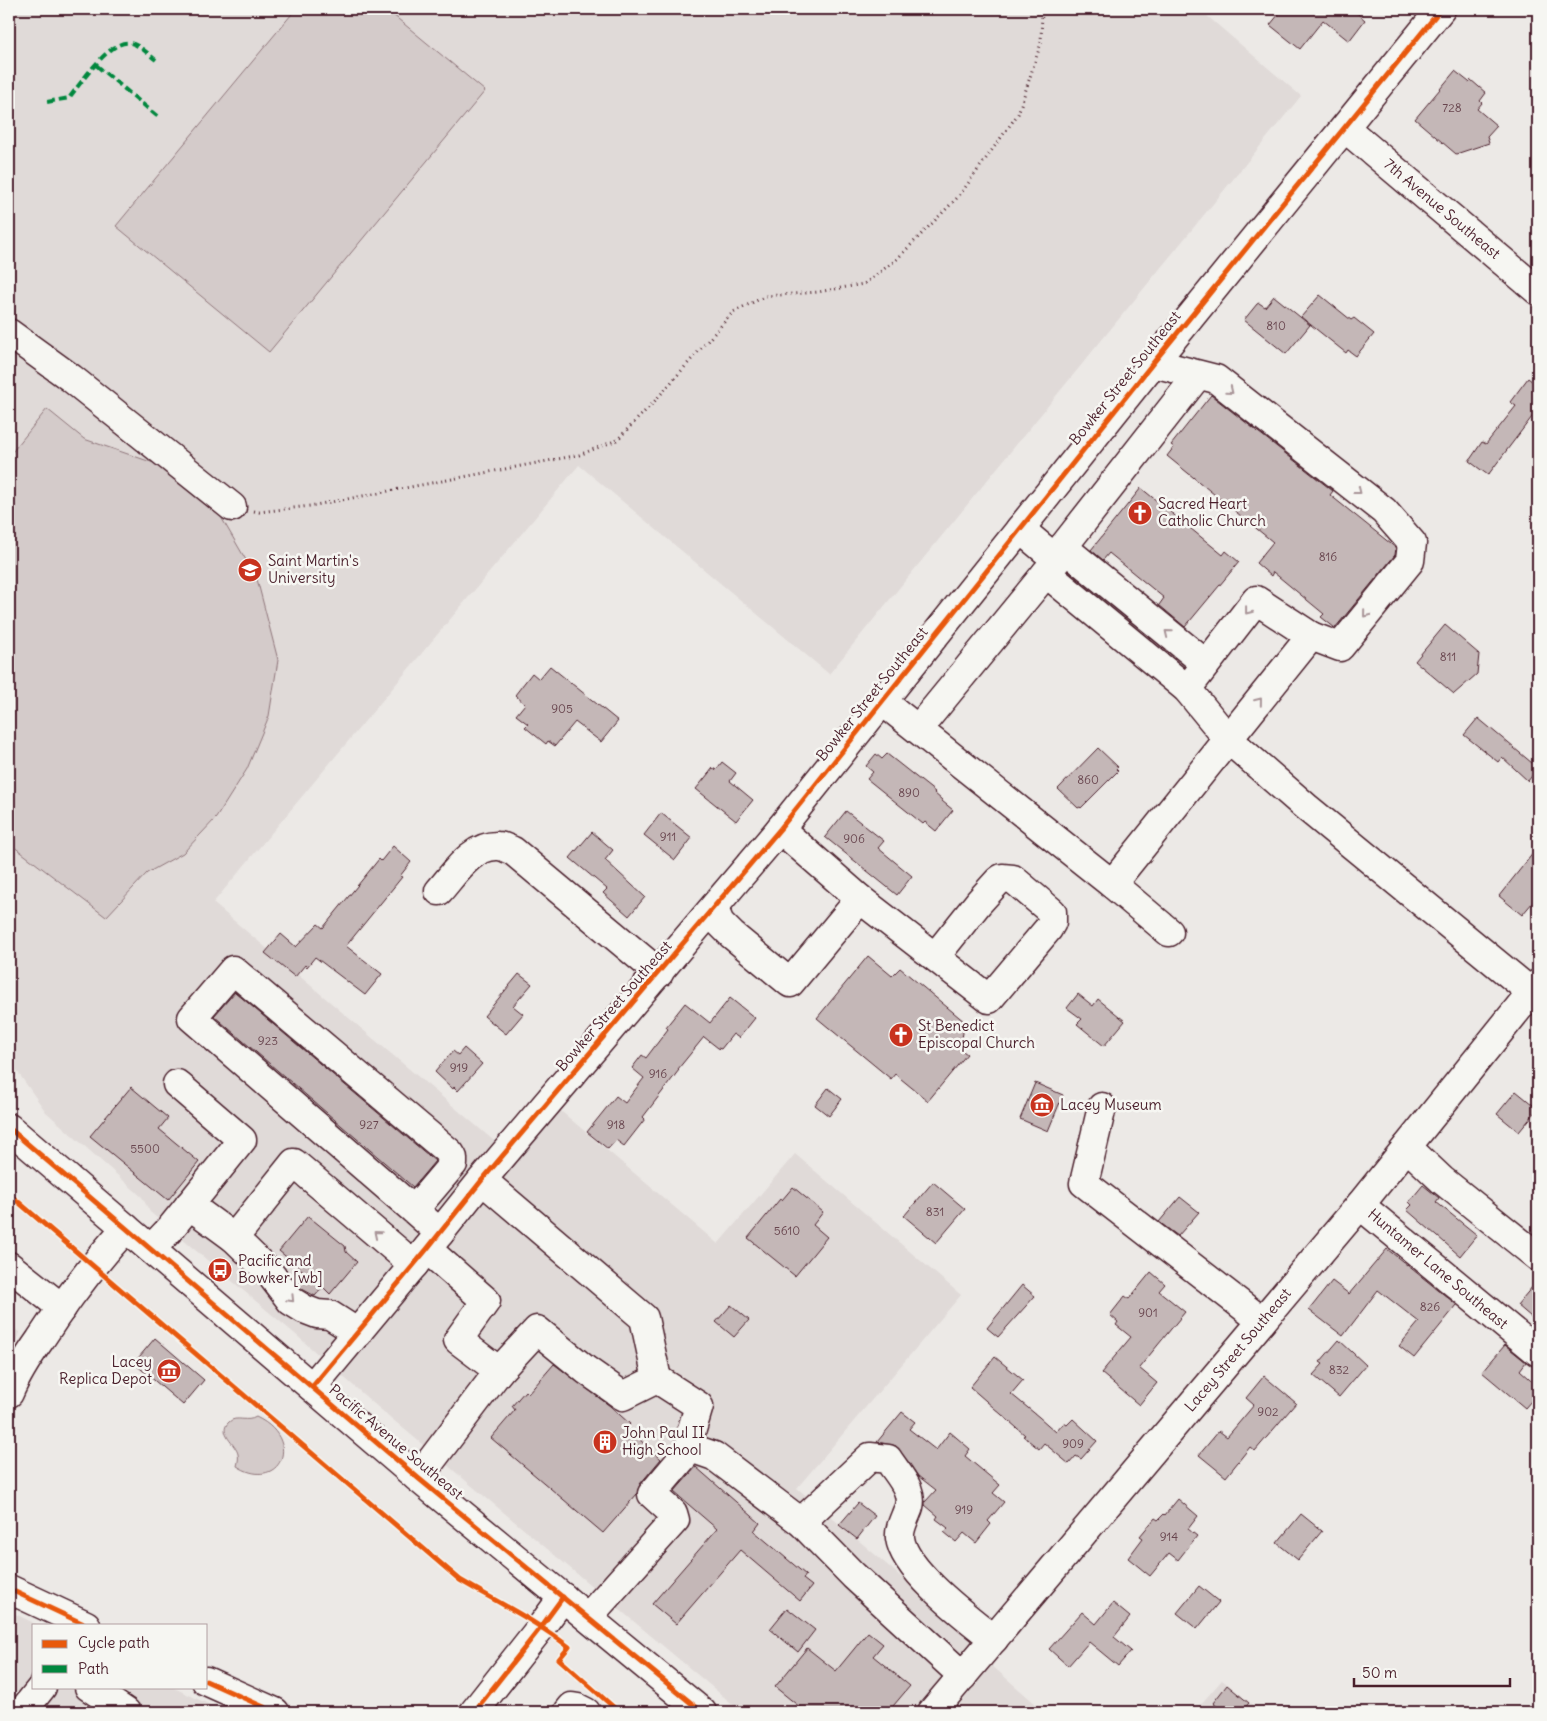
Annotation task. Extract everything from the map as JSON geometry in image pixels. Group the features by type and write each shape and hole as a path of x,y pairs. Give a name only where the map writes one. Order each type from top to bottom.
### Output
{"street":[{"name":"Bowker Street Southeast","path":"312,1387 482,1180 780,829 1153,363 1441,9"},
{"name":"7th Avenue Southeast","path":"1345,128 1538,291"},
{"path":"9,332 85,389 232,507"},
{"path":"1153,363 1216,379 1267,421 1384,511 1412,543 1410,561 1340,647 1311,636 1256,600 1187,689"},
{"path":"918,729 1055,560 1198,375"},
{"path":"1020,529 1055,560 1187,689 1228,739 1306,807 1535,988"},
{"path":"1055,560 1206,664"},
{"path":"1112,884 1311,636"},
{"path":"882,701 1112,884 1169,932"},
{"path":"780,829 860,900 935,957"},
{"path":"439,891 466,860 482,848 500,845 513,851 659,973"},
{"path":"714,908 720,923 732,935 790,983 860,900"},
{"path":"414,1210 449,1169 453,1158 450,1153 233,970 192,1018 414,1210 427,1249"},
{"name":"Lacey Street Southeast","path":"935,1711 1360,1204 1535,988"},
{"path":"151,1249 242,1140 177,1084"},
{"path":"1102,1107 1084,1184 1262,1321"},
{"name":"Pacific Avenue Southeast","path":"9,1128 418,1478 702,1712"},
{"path":"1407,1147 1442,1180 1538,1257"},
{"path":"234,1238 294,1163 427,1249 486,1301 458,1340 499,1370"},
{"path":"482,1180 644,1318 657,1379 699,1406 690,1436 691,1448 652,1494 673,1513 675,1520 588,1618"},
{"name":"Huntamer Lane Southeast","path":"1360,1204 1538,1352"},
{"path":"189,1205 234,1238 268,1272 291,1301 317,1314 330,1315 339,1319 358,1333"},
{"path":"9,1393 16,1376 92,1265 126,1228"},
{"path":"9,1266 62,1308"},
{"path":"418,1478 499,1370 537,1330 586,1370 623,1396 657,1379"},
{"path":"691,1448 714,1456 801,1522 854,1576 963,1676"},
{"path":"801,1522 870,1457 888,1459 908,1487 910,1506 902,1523 900,1537 909,1561 943,1598 994,1639"},
{"path":"9,1589 84,1624"},
{"path":"487,1708 563,1597"},
{"path":"208,1682 239,1705 274,1712"},
{"path":"22,1712 41,1688"},
{"path":"90,1688 126,1712"},
{"path":"568,1712 572,1708 578,1708 586,1712"}],"path":[{"path":"232,507 259,512 310,506 579,455 617,440 654,402 733,312 766,296 818,292 864,284 896,260 938,218 959,196 1018,114 1041,43 1042,9"}],"shaded area":[{"name":"Saint Martin's University","path":"9,9 1199,9 1301,96 829,674 579,465 213,903 506,1151 549,1101 718,1244 795,1154 961,1295 797,1488 980,1644 919,1712 742,1712 373,1403 295,1334 150,1212 142,1197 46,1112 17,1071 9,1065"},
{"path":"296,9 386,9 485,91 269,352 116,226"},
{"path":"47,409 84,439 154,463 221,517 257,579 278,660 269,716 247,769 216,818 183,853 147,873 106,917 9,843 9,456"},
{"path":"9,1324 20,1333 9,1356"},
{"path":"256,1417 271,1427 280,1438 283,1450 281,1460 274,1468 265,1473 252,1473 237,1466 237,1450 228,1438 225,1430 232,1420 253,1419"},
{"path":"9,1611 36,1624 32,1624 32,1688 174,1688 225,1712 9,1712"},
{"path":"991,1665 1045,1712 954,1712"},
{"path":"1222,1680 1261,1712 1194,1712"}],"building":[{"path":"1283,9 1352,9 1365,20 1349,41 1323,20 1300,49 1270,25"},
{"path":"1455,71 1469,82 1471,80 1486,93 1477,109 1497,126 1487,137 1489,143 1456,154 1415,119"},
{"path":"1320,295 1351,320 1354,318 1374,334 1356,356 1348,350 1346,353 1301,317"},
{"path":"1274,296 1310,325 1286,354 1244,320 1257,304 1259,303 1265,307"},
{"path":"1528,378 1538,386 1538,409 1488,475 1469,461 1482,442 1486,444 1516,406 1510,402"},
{"path":"1211,395 1333,491 1330,495 1396,548 1395,555 1335,628 1321,617 1324,614 1273,572 1271,576 1256,563 1273,542 1167,456 1174,447 1171,445"},
{"path":"1141,488 1223,555 1226,551 1239,562 1185,627 1159,605 1164,598 1109,553 1103,560 1091,550"},
{"path":"1445,625 1479,654 1477,674 1454,694 1415,661"},
{"path":"550,666 618,721 601,742 575,722 555,746 548,741 546,744 525,727 528,724 516,715 525,704 515,695 532,673 539,679"},
{"path":"1478,718 1538,768 1528,781 1502,757 1498,762 1464,735"},
{"path":"1098,748 1118,767 1116,769 1118,771 1081,808 1078,808 1058,789"},
{"path":"876,754 882,759 887,754 935,792 953,810 936,831 925,822 923,824 867,779 873,772 866,766"},
{"path":"722,762 736,773 730,781 753,800 736,821 696,789 713,768 716,770"},
{"path":"846,811 884,841 878,848 912,876 897,895 825,837"},
{"path":"661,813 692,838 675,860 644,835"},
{"path":"592,832 613,850 605,860 645,897 629,916 603,893 607,889 570,858"},
{"path":"393,846 411,862 400,876 402,877 346,946 382,974 365,995 315,957 295,977 265,953 281,934 296,947 318,924 323,928 379,859 381,861"},
{"path":"1538,847 1538,896 1522,915 1499,896"},
{"name":"St Benedict Episcopal Church","path":"868,956 892,976 900,968 965,1022 960,1049 967,1054 928,1101 895,1074 891,1079 817,1018"},
{"path":"519,974 532,984 513,1006 523,1014 506,1034 484,1016"},
{"path":"235,992 435,1161 413,1187 214,1016"},
{"path":"1078,994 1093,1006 1098,999 1125,1021 1104,1046 1077,1024 1082,1019 1067,1008"},
{"path":"730,998 755,1018 739,1038 733,1034 721,1049 704,1037 678,1069 643,1117 645,1119 624,1146 616,1140 608,1149 587,1132 616,1096 625,1103 644,1078 632,1068 642,1055 646,1058 668,1029 666,1027 685,1003 710,1023"},
{"path":"464,1048 482,1064 458,1091 454,1087 453,1089 435,1072 453,1051 458,1055"},
{"name":"Lacey Museum","path":"1035,1083 1063,1095 1048,1131 1020,1119"},
{"path":"131,1087 168,1118 159,1129 199,1162 168,1200 90,1136"},
{"path":"828,1088 842,1099 829,1116 815,1105"},
{"path":"1516,1091 1538,1109 1519,1132 1497,1114"},
{"path":"933,1182 965,1209 936,1243 904,1216"},
{"path":"1423,1185 1439,1198 1436,1202 1477,1235 1460,1256 1407,1210 1412,1205 1409,1202"},
{"path":"793,1187 823,1212 813,1225 827,1237 795,1276 748,1238 780,1199 782,1200"},
{"path":"1180,1197 1199,1212 1178,1236 1159,1222"},
{"path":"308,1216 345,1246 346,1252 357,1262 330,1294 323,1287 315,1296 302,1289 298,1285 307,1274 279,1251"},
{"path":"1387,1249 1457,1305 1414,1358 1399,1346 1419,1322 1378,1290 1343,1336 1309,1310 1332,1281 1349,1294"},
{"path":"1151,1272 1165,1284 1159,1291 1185,1312 1139,1368 1157,1383 1139,1405 1101,1373 1131,1337 1116,1325 1118,1322 1110,1315 1125,1296 1129,1299"},
{"path":"1538,1280 1538,1323 1517,1305"},
{"path":"1022,1285 1035,1296 998,1337 987,1328"},
{"path":"731,1305 749,1320 734,1337 716,1322"},
{"name":"Lacey Replica Depot","path":"155,1338 204,1380 183,1405 134,1363"},
{"path":"1339,1340 1366,1365 1339,1397 1313,1375 1323,1364 1320,1362"},
{"path":"1505,1345 1526,1362 1520,1370 1538,1386 1538,1393 1525,1408 1482,1372"},
{"path":"995,1357 1023,1380 1011,1394 1056,1432 1064,1423 1067,1425 1073,1419 1097,1441 1081,1459 1076,1456 1069,1464 1044,1443 1039,1449 970,1387"},
{"name":"John Paul II High School","path":"554,1364 610,1406 630,1424 627,1428 661,1459 640,1484 637,1494 603,1533 491,1438 515,1410 512,1406 525,1391 528,1394"},
{"path":"1264,1376 1296,1403 1255,1451 1250,1447 1226,1477 1199,1455 1219,1431 1227,1437 1254,1405 1246,1398"},
{"path":"902,1412 915,1422 909,1429 936,1450 950,1432 970,1449 965,1456 1000,1485 993,1493 1004,1502 988,1521 991,1524 976,1543 964,1533 956,1542 944,1532 948,1528 936,1519 938,1516 925,1505 925,1502 936,1490 918,1476 896,1446 877,1442"},
{"path":"696,1467 760,1523 754,1531 806,1575 803,1579 812,1586 800,1601 740,1550 676,1624 652,1604 717,1529 674,1492"},
{"path":"1178,1499 1198,1516 1188,1529 1197,1536 1178,1560 1169,1553 1150,1576 1128,1558 1143,1538 1140,1536 1155,1518 1158,1520 1165,1515"},
{"path":"858,1503 875,1516 857,1539 839,1525"},
{"path":"1301,1514 1322,1531 1298,1560 1277,1543"},
{"path":"1199,1586 1219,1602 1197,1629 1177,1613"},
{"path":"1113,1603 1130,1617 1114,1637 1131,1651 1118,1666 1089,1642 1068,1666 1049,1649 1082,1612 1096,1624"},
{"path":"787,1608 815,1630 798,1652 770,1629"},
{"path":"868,1632 883,1644 873,1656 910,1686 888,1712 806,1712 775,1687 807,1648 836,1671"},
{"path":"1227,1685 1249,1703 1241,1712 1224,1712 1213,1703"}],"marked path":[{"path":"47,102 69,98 96,63 122,44 130,43 137,46 156,60"},
{"path":"96,65 157,116"}],"cycle path":[{"path":"312,1387 482,1180 780,829 1153,363 1441,9"},
{"path":"9,1128 418,1478 702,1712"},
{"path":"9,1194 460,1580 529,1620 569,1647 559,1659 619,1712"},
{"path":"9,1589 84,1624"},
{"path":"474,1712 563,1597"},
{"path":"208,1682 275,1712"}],"place":[{"name":"Sacred Heart Catholic Church","path":"1140,513"},
{"name":"Saint Martin's University","path":"250,570"},
{"name":"St Benedict Episcopal Church","path":"901,1035"},
{"name":"Lacey Museum","path":"1042,1105"},
{"name":"Pacific and Bowker [wb]","path":"220,1270"},
{"name":"Lacey Replica Depot","path":"169,1371"},
{"name":"John Paul II High School","path":"605,1442"}]}
